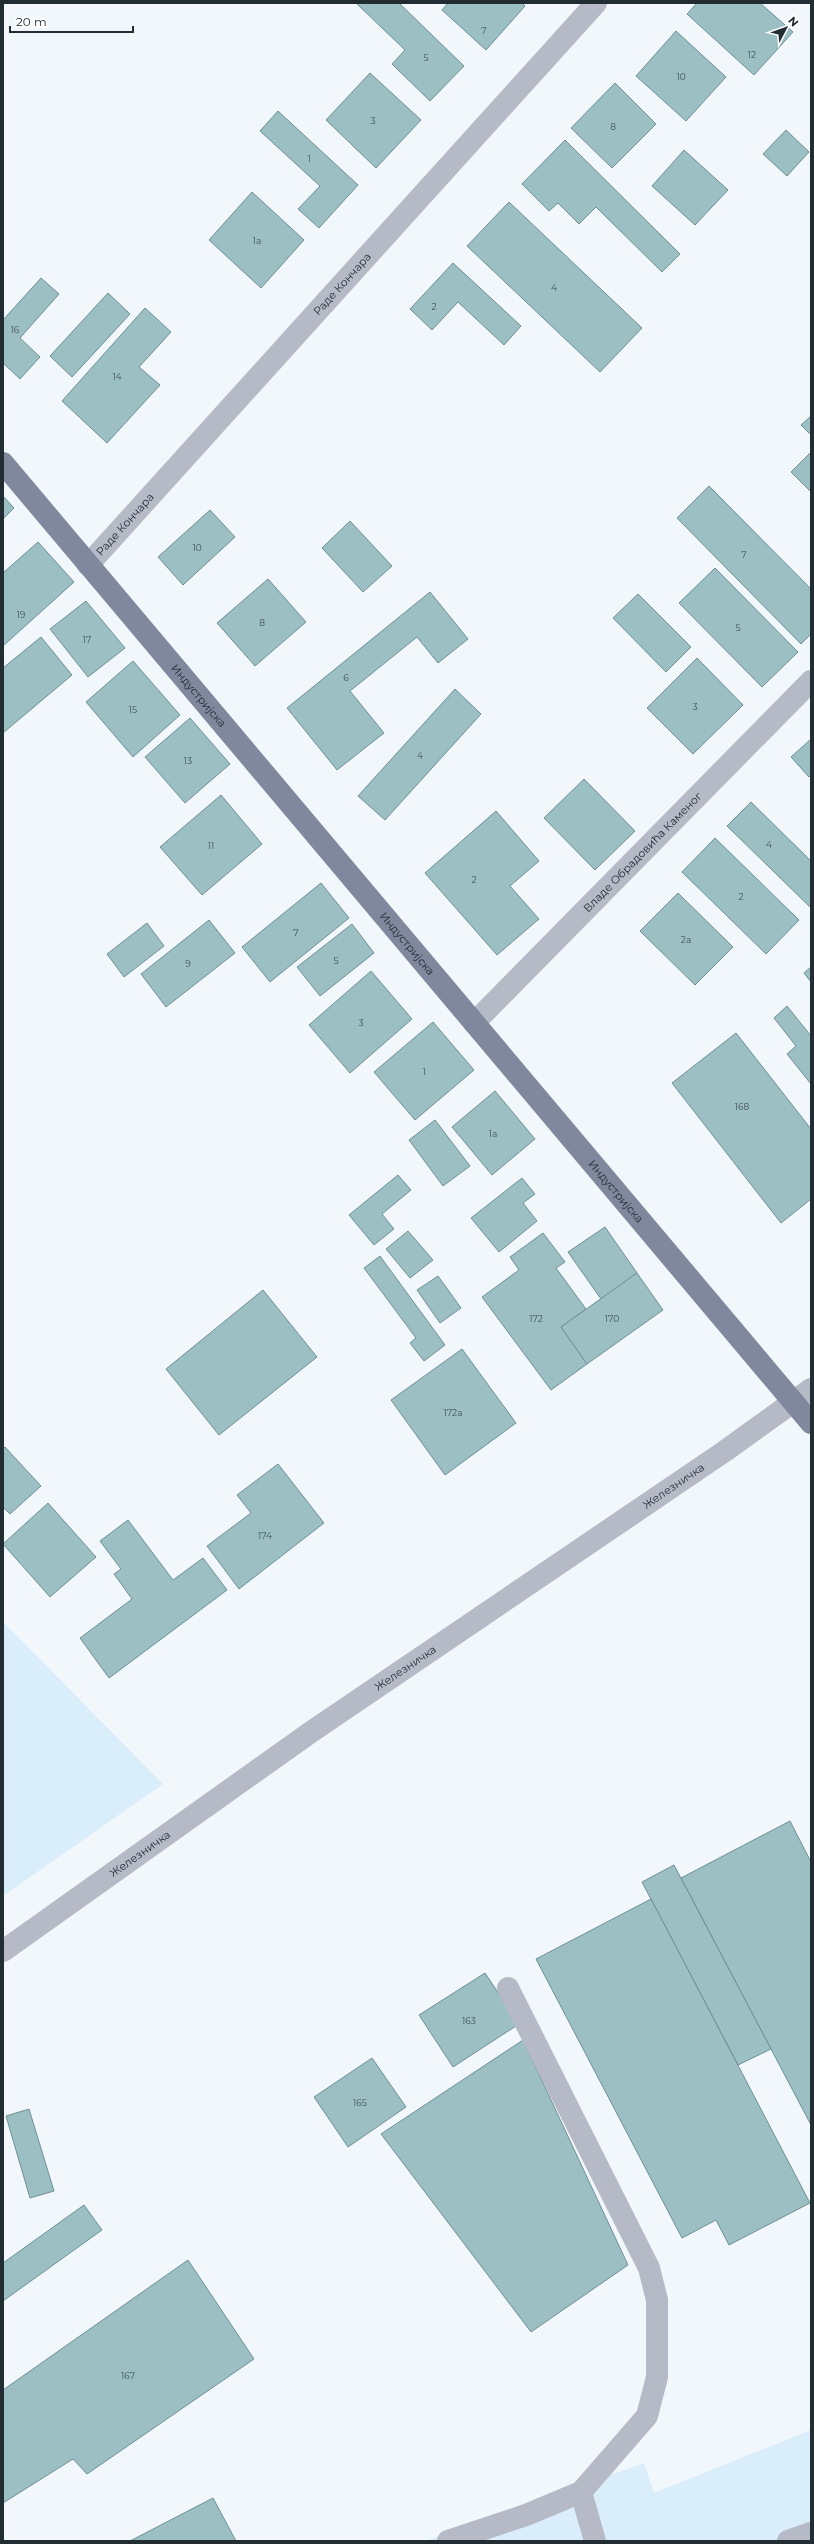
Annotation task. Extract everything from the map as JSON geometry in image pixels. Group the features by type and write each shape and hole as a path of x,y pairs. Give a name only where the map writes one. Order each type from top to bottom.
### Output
{"main road":[{"name":"Индустријска","path":"3,463 811,1423"}],"street":[{"name":"Раде Кончара","path":"88,565 596,3"},
{"name":"Владе Обрадовића Каменог","path":"474,1023 811,682"},
{"name":"Железничка","path":"3,1952 311,1732 811,1389"},
{"path":"448,2541 526,2515 581,2492 647,2416 657,2376 657,2300 649,2268 508,1988"},
{"path":"581,2492 595,2541"},
{"path":"788,2541 811,2533"}],"shaded area":[{"path":"3,1622 163,1784 3,1896"},
{"path":"811,2430 811,2541 425,2541 644,2463 654,2493"}],"building":[{"path":"356,3 399,3 464,66 430,101 392,64 405,50"},
{"path":"448,3 522,3 525,6 486,50 442,10"},
{"path":"697,3 760,3 793,32 754,75 687,14"},
{"path":"676,31 726,77 686,121 636,76"},
{"path":"370,73 421,120 376,168 326,120"},
{"path":"615,83 656,124 612,168 571,128"},
{"path":"278,111 358,185 319,228 298,209 320,186 260,131"},
{"path":"786,130 809,152 787,176 763,154"},
{"path":"565,140 680,254 662,272 596,207 579,224 558,203 549,211 522,184"},
{"path":"684,150 728,190 695,225 652,186"},
{"path":"252,192 304,240 261,288 209,240"},
{"path":"509,202 642,328 600,372 467,246"},
{"path":"453,263 521,326 504,345 458,302 432,330 410,309"},
{"path":"41,278 59,294 20,338 40,357 20,379 3,363 3,320"},
{"path":"108,293 130,314 72,377 50,356"},
{"path":"145,308 171,332 139,367 160,385 107,443 62,401"},
{"path":"811,416 811,435 801,425"},
{"path":"811,452 811,492 791,472"},
{"path":"709,486 811,589 811,634 801,644 677,518"},
{"path":"3,496 14,508 3,519"},
{"path":"210,510 235,537 183,585 158,557"},
{"path":"350,521 392,566 363,592 322,548"},
{"path":"38,542 74,582 3,646 3,573"},
{"path":"715,568 798,652 762,687 679,603"},
{"path":"268,579 306,622 255,666 217,623"},
{"path":"430,592 468,639 438,663 417,637 350,691 384,733 337,770 287,708"},
{"path":"638,594 691,647 666,672 613,618"},
{"path":"86,601 125,648 88,677 50,629"},
{"path":"41,637 72,675 3,733 3,668"},
{"path":"697,658 743,705 693,754 647,708"},
{"path":"133,661 180,715 133,757 86,702"},
{"path":"455,689 481,714 385,820 358,796"},
{"path":"190,718 230,764 185,803 145,757"},
{"path":"811,739 811,775 809,777 791,757"},
{"path":"584,779 635,831 595,870 544,818"},
{"path":"221,795 262,844 202,895 160,847"},
{"path":"751,802 811,861 811,908 727,826"},
{"path":"496,811 539,861 510,886 539,919 497,955 425,873"},
{"path":"715,838 799,920 766,954 682,872"},
{"path":"321,883 349,918 270,982 242,947"},
{"path":"678,893 733,947 695,985 640,931"},
{"path":"209,920 235,953 166,1007 141,974"},
{"path":"147,923 164,946 124,977 107,954"},
{"path":"352,924 374,953 320,996 297,967"},
{"path":"811,967 811,982 804,973"},
{"path":"371,971 412,1019 350,1073 309,1025"},
{"path":"787,1006 811,1036 811,1084 787,1054 796,1046 774,1018"},
{"path":"433,1022 474,1070 415,1120 374,1072"},
{"path":"736,1033 811,1129 811,1199 781,1223 672,1083"},
{"path":"495,1091 535,1139 492,1175 452,1127"},
{"path":"435,1120 470,1166 443,1186 409,1140"},
{"path":"398,1175 411,1190 382,1214 394,1229 374,1245 349,1215"},
{"path":"522,1178 535,1194 523,1203 537,1221 499,1252 471,1218"},
{"path":"605,1227 637,1273 601,1299 568,1252"},
{"path":"408,1231 433,1260 410,1278 386,1249"},
{"path":"543,1233 565,1262 556,1268 586,1309 561,1327 587,1364 551,1390 482,1297 519,1270 510,1257"},
{"path":"380,1256 445,1345 424,1361 410,1343 416,1338 364,1268"},
{"path":"637,1273 663,1310 587,1364 561,1327"},
{"path":"438,1276 461,1308 440,1323 417,1290"},
{"path":"263,1290 317,1357 219,1435 166,1369"},
{"path":"462,1349 516,1423 445,1475 391,1400"},
{"path":"5,1447 41,1486 10,1514 3,1507 3,1449"},
{"path":"278,1464 324,1523 239,1589 207,1546 251,1513 237,1495"},
{"path":"48,1503 96,1557 50,1597 3,1544"},
{"path":"128,1520 173,1580 203,1558 227,1590 109,1678 80,1638 132,1599 114,1574 121,1569 100,1541"},
{"path":"790,1821 811,1862 811,2125 681,1878"},
{"path":"674,1865 771,2049 738,2065 642,1882"},
{"path":"651,1899 810,2203 729,2245 716,2220 682,2238 536,1959"},
{"path":"485,1973 519,2024 453,2067 419,2015"},
{"path":"523,2040 628,2265 531,2332 381,2134"},
{"path":"372,2058 406,2107 348,2147 314,2097"},
{"path":"29,2109 54,2191 30,2198 6,2116"},
{"path":"84,2205 102,2230 3,2301 3,2263"},
{"path":"188,2260 254,2359 87,2474 73,2459 3,2503 3,2390"},
{"path":"213,2498 236,2541 130,2541"}]}
